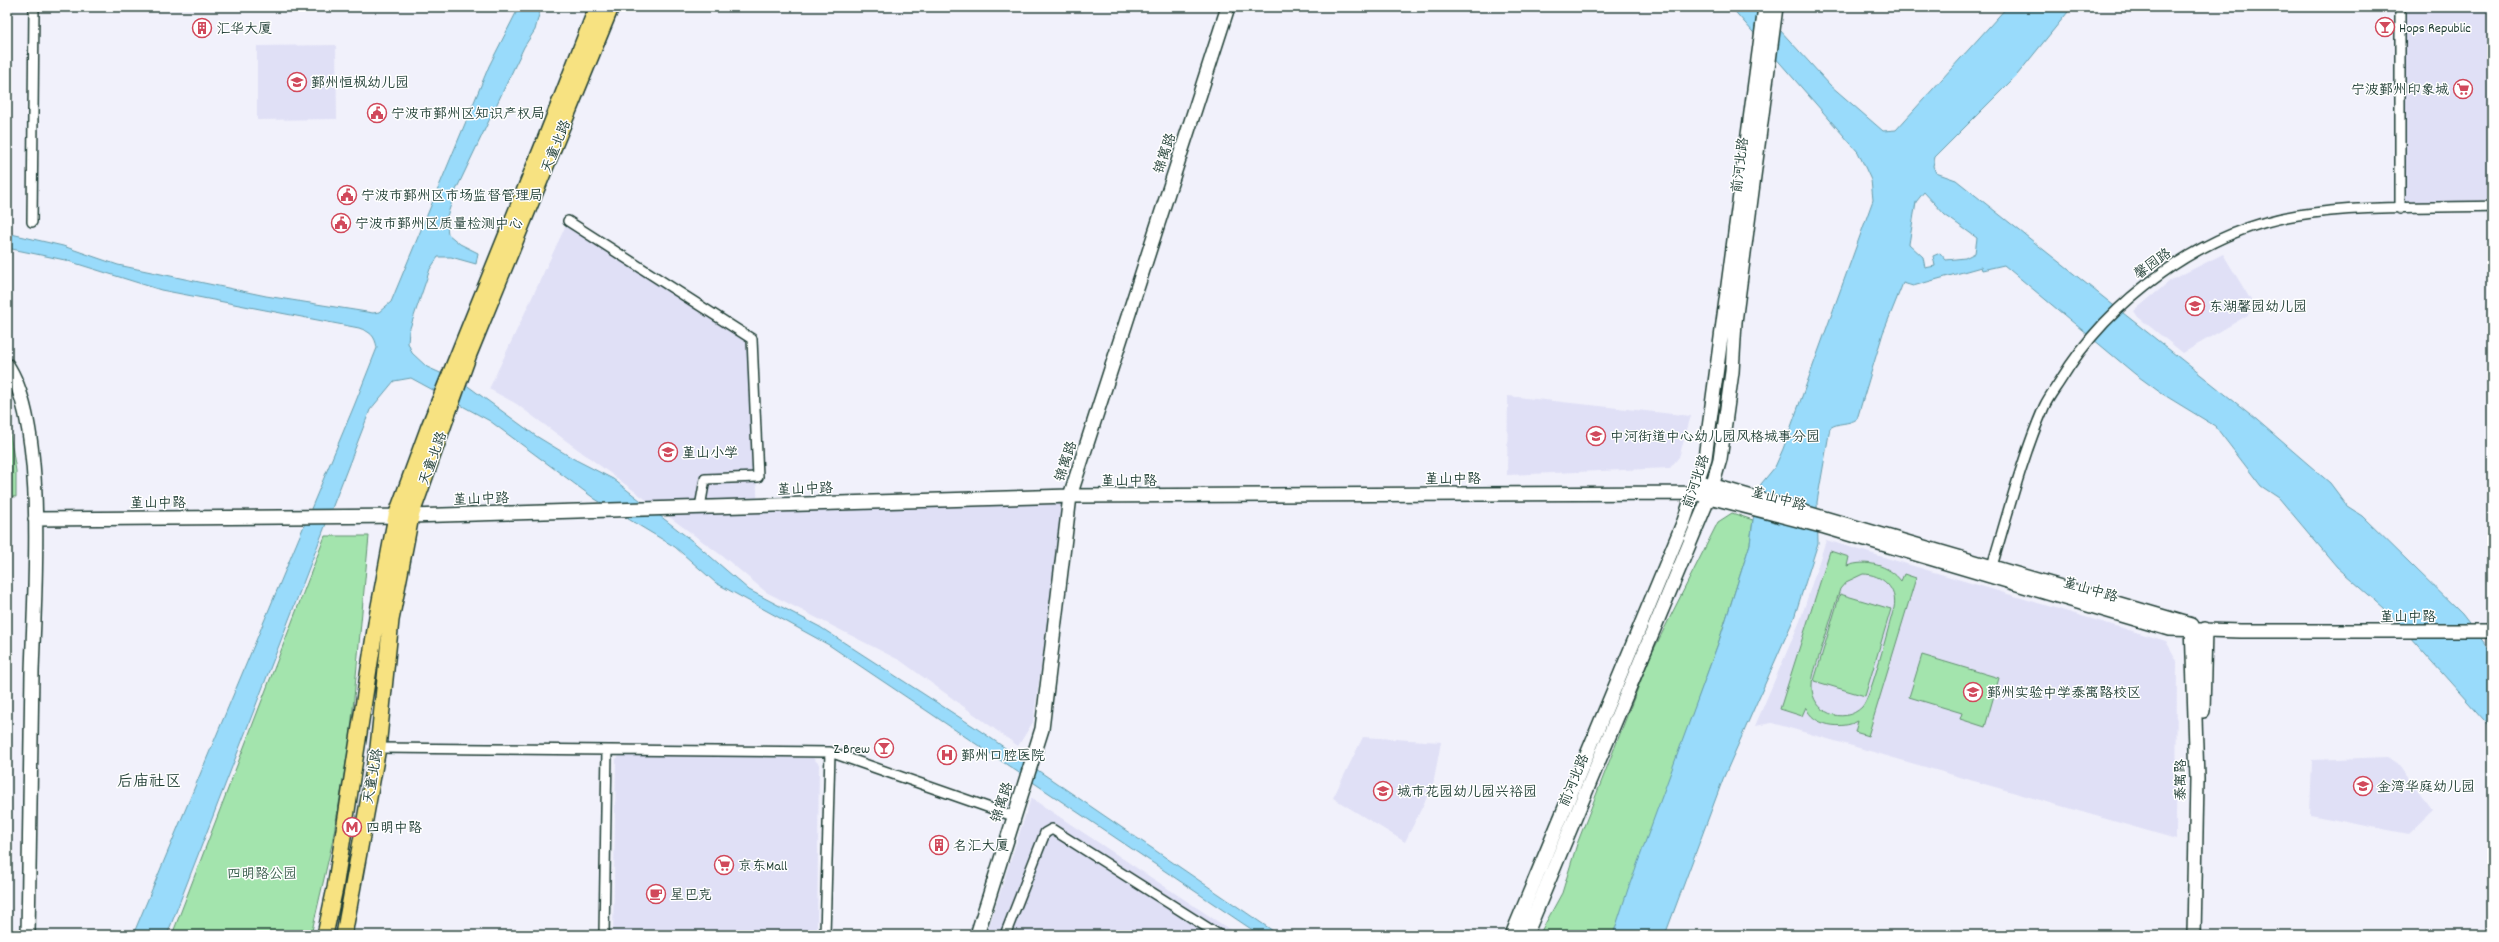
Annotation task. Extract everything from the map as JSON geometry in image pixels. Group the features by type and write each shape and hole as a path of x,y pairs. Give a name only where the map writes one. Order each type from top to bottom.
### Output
{"main road":[{"path":"325,935 335,888 377,617 396,516 444,407 454,364 597,7"},
{"name":"天童北路","path":"344,935 378,748 391,620 411,516 444,407 469,354 611,7"}],"street":[{"path":"32,222 34,7"},
{"name":"锦寓路","path":"976,935 1042,729 1070,496 1228,7"},
{"name":"前河北路","path":"1526,935 1710,491 1720,459 1732,372 1735,322 1763,58 1765,7"},
{"name":"前河北路","path":"1512,935 1560,824 1696,487 1705,458 1763,58 1776,7"},
{"path":"2400,7 2400,209"},
{"name":"馨园路","path":"1992,566 2023,462 2044,406 2074,357 2125,301 2148,282 2184,258 2245,229 2297,215 2400,209 2492,206"},
{"path":"568,221 752,339 758,477 705,479 700,508"},
{"path":"7,365 19,392 30,434 35,519 28,935"},
{"name":"堇山中路","path":"35,519 411,516 1070,496 1696,487 1992,566 2205,630 2365,632 2492,631"},
{"name":"堇山中路","path":"1826,522 2169,628 2192,627"},
{"name":"泰寓路","path":"2192,627 2197,780 2194,935"},
{"name":"泰寓路","path":"2200,935 2205,630"},
{"path":"378,748 830,752 1013,816"},
{"path":"604,935 607,750"},
{"path":"825,935 830,752"},
{"path":"1005,935 1045,833 1052,829 1219,935"}],"shaded area":[{"path":"2406,7 2492,7 2492,200 2406,203"},
{"name":"鄞州恒枫幼儿园","path":"336,45 337,119 257,120 257,46"},
{"name":"堇山小学","path":"567,223 750,341 758,512 1066,501 1033,722 1018,746 901,661 766,592 725,558 515,403 489,389"},
{"name":"东湖馨园幼儿园","path":"2223,254 2252,302 2248,315 2183,353 2138,317 2134,311 2171,280"},
{"name":"中河街道中心幼儿园风格城事分园","path":"1508,396 1691,416 1679,457 1670,468 1507,475"},
{"name":"鄞州实验中学泰寓路校区","path":"1826,540 2166,641 2177,661 2176,839 1772,723 1755,726 1800,621"},
{"name":"城市花园幼儿园兴裕园","path":"1363,737 1441,742 1433,785 1405,842 1333,798"},
{"path":"621,755 813,758 819,764 817,935 613,935 616,759"},
{"name":"金湾华庭幼儿园","path":"2387,757 2396,762 2433,810 2408,834 2310,815 2312,760"},
{"path":"1031,798 1238,935 986,935"}],"green space":[{"path":"7,415 16,471 16,497 7,496"},
{"path":"1732,513 1753,520 1750,544 1719,641 1613,935 1539,935 1562,893 1577,844 1650,657 1718,522"},
{"name":"四明路公园","path":"325,536 369,536 350,741 332,844 311,935 172,935"},
{"path":"1830,551 1849,557 1847,566 1869,563 1884,567 1896,575 1901,581 1904,574 1916,578 1868,736 1855,732 1858,721 1851,724 1836,726 1821,722 1814,718 1806,707 1802,716 1780,709","holes":["1863,574 1882,580 1891,589 1895,601 1894,608 1875,676 1866,700 1862,707 1854,713 1838,716 1822,709 1817,703 1813,695 1812,682 1840,589 1846,582"]},
{"path":"1840,594 1891,609 1865,696 1814,681"},
{"path":"1922,655 1999,678 1985,727 1960,719 1962,713 1909,697"}],"water":[{"path":"519,7 541,7 535,30 524,47 456,190 446,219 448,234 460,244 478,253 476,264 451,257 438,257 430,269 409,331 408,343 412,353 427,367 465,384 536,436 574,459 613,479 696,544 749,590 820,627 973,726 1279,935 1260,935 829,645 716,583 675,547 595,499 490,421 411,378 394,381 370,410 167,935 133,935 377,348 373,337 366,331 359,328 161,290 65,260 7,248 7,233 63,246 118,265 266,296 373,313 379,312 391,302 489,66"},
{"path":"1731,7 1759,7 1830,85 1883,131 1896,130 2007,7 2072,7 2017,75 1935,157 1933,166 1936,173 1956,180 2250,414 2330,483 2348,507 2362,516 2462,614 2492,653 2492,729 2384,608 2337,567 2279,498 2261,486 2215,426 2161,393 2135,374 2004,265 1982,270 1981,267 1913,286 1903,283 1883,333 1857,419 1830,428 1817,502 1818,543 1794,618 1723,779 1665,935 1613,935 1628,889 1719,641 1750,544 1753,520 1761,484 1775,467 1783,449 1873,200 1871,180 1858,152","holes":["1924,192 1945,215 1977,238 1975,253 1965,258 1946,260 1940,253 1933,256 1935,266 1925,268 1923,257 1909,244 1916,202"]}],"place":[{"name":"Hops Republic","path":"2385,27"},
{"name":"汇华大厦","path":"202,28"},
{"name":"鄞州恒枫幼儿园","path":"297,82"},
{"name":"宁波鄞州印象城","path":"2463,89"},
{"name":"宁波市鄞州区知识产权局","path":"377,113"},
{"name":"宁波市鄞州区市场监督管理局","path":"347,195"},
{"name":"宁波市鄞州区质量检测中心","path":"341,223"},
{"name":"东湖馨园幼儿园","path":"2195,306"},
{"name":"中河街道中心幼儿园风格城事分园","path":"1596,436"},
{"name":"堇山小学","path":"668,452"},
{"name":"鄞州实验中学泰寓路校区","path":"1973,692"},
{"name":"Z Brew","path":"884,748"},
{"name":"鄞州口腔医院","path":"947,755"},
{"name":"金湾华庭幼儿园","path":"2363,786"},
{"name":"城市花园幼儿园兴裕园","path":"1383,791"},
{"name":"四明中路","path":"352,827"},
{"name":"名汇大厦","path":"939,845"},
{"name":"京东Mall","path":"724,865"},
{"name":"星巴克","path":"656,894"}],"district":[{"name":"后庙社区","path":"149,780"}]}
